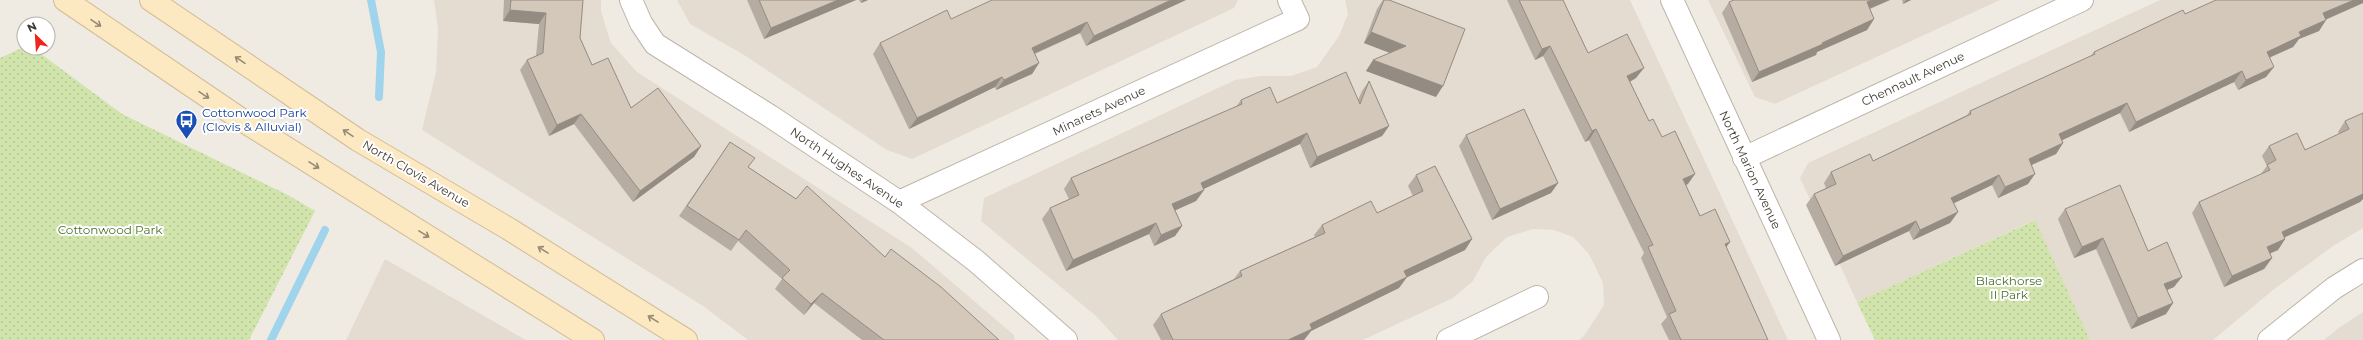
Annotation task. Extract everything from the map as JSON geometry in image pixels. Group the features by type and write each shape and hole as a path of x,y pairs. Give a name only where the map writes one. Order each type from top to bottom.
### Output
{"main road":[{"path":"65,0 245,122 593,340"},
{"name":"North Clovis Avenue","path":"151,0 358,140 509,229 686,340"}],"street":[{"name":"North Hughes Avenue","path":"632,0 641,23 655,44 770,116 899,202 976,261 1066,340"},
{"name":"North Marion Avenue","path":"1672,0 1829,340"},
{"name":"Chennault Avenue","path":"1744,158 2082,0"},
{"name":"Minarets Avenue","path":"899,202 1294,10"},
{"path":"2269,340 2334,288 2363,270"},
{"path":"1448,340 1538,297"}],"shaded area":[{"path":"434,0 601,0 601,11 611,43 637,72 912,248 1014,335 1015,340 748,340 703,306 422,130 436,72 438,29"},
{"path":"677,0 1238,0 1234,8 912,159 887,150 744,55 690,24"},
{"path":"1345,0 1630,0 1788,340 1579,340 1584,336 1604,305 1603,283 1589,254 1573,237 1554,230 1533,229 1507,237 1486,257 1473,281 1453,298 1363,340 1118,340 1096,316 981,221 984,198 1235,80 1261,76 1291,76 1317,67 1339,36 1348,14"},
{"path":"1708,0 2000,0 1775,104 1755,97"},
{"path":"2160,0 2363,0 2363,228 2333,246 2273,290 2213,340 2090,340 2034,220 1857,302 1800,178 1808,163"},
{"path":"385,259 526,340 346,340"},
{"path":"2363,312 2363,340 2324,340 2340,327"}],"green space":[{"name":"Cottonwood Park","path":"16,51 16,56 44,56 122,114 288,195 315,211 249,340 0,340 0,58"},
{"name":"Blackhorse II Park","path":"2035,220 2090,340 1875,340 1857,302"}],"building":[{"path":"511,0 583,0 580,38 592,65 608,58 631,108 658,88 701,146 640,191 581,114 557,125 527,60 543,53 546,13 510,10"},
{"path":"759,0 838,0 771,28"},
{"path":"992,0 1171,0 1094,36 1087,22 1032,48 1039,63 1004,80 1002,77 917,118 880,43 947,10 951,19"},
{"path":"1384,0 1389,0 1465,29 1443,86 1373,60 1406,46 1371,32"},
{"path":"1519,0 1563,0 1588,53 1627,34 1644,68 1627,76 1649,121 1653,119 1662,137 1675,131 1695,174 1683,179 1700,216 1715,209 1730,242 1725,244 1768,340 1681,340 1669,314 1676,311 1648,247 1653,245 1596,129 1592,131 1550,46 1542,49"},
{"path":"1734,0 1872,0 1867,2 1874,19 1822,43 1823,44 1759,72 1729,2"},
{"path":"2216,0 2354,0 2323,13 2326,20 2299,32 2301,36 2267,52 2274,67 2246,80 2242,71 2136,122 2127,103 2059,134 2063,143 2029,159 2035,174 2005,187 1999,175 1951,198 1958,212 1920,230 1916,221 1843,256 1814,194 1836,184 1831,172 1870,154 1873,161 1971,114 1970,111 2095,54 2094,52 2183,10 2185,14"},
{"path":"1346,72 1360,104 1369,81 1389,126 1317,157 1307,133 1201,183 1204,190 1172,204 1182,226 1161,235 1156,223 1073,260 1050,208 1079,195 1071,178 1242,104 1241,100 1270,87 1277,103"},
{"path":"1524,109 1558,183 1500,209 1466,135"},
{"path":"2363,113 2363,194 2282,232 2285,239 2267,247 2272,258 2232,276 2199,202 2270,170 2267,165 2276,160 2269,146 2297,133 2305,150 2349,129 2345,121"},
{"path":"730,142 755,158 748,167 796,199 807,186 885,257 891,249 941,287 999,340 884,340 822,293 811,304 782,278 790,270 746,230 739,240 687,206"},
{"path":"1435,166 1472,239 1404,271 1407,277 1310,324 1312,329 1288,340 1173,340 1161,314 1242,276 1240,271 1325,233 1322,225 1371,201 1377,213 1423,191 1416,175"},
{"path":"2120,185 2148,251 2167,242 2182,277 2164,284 2173,303 2138,318 2103,238 2082,247 2065,209"}],"waterway":[{"path":"371,0 381,52 379,97"},
{"path":"271,340 325,230"}],"place":[{"name":"Cottonwood Park (Clovis & Alluvial)","path":"186,140"}]}
